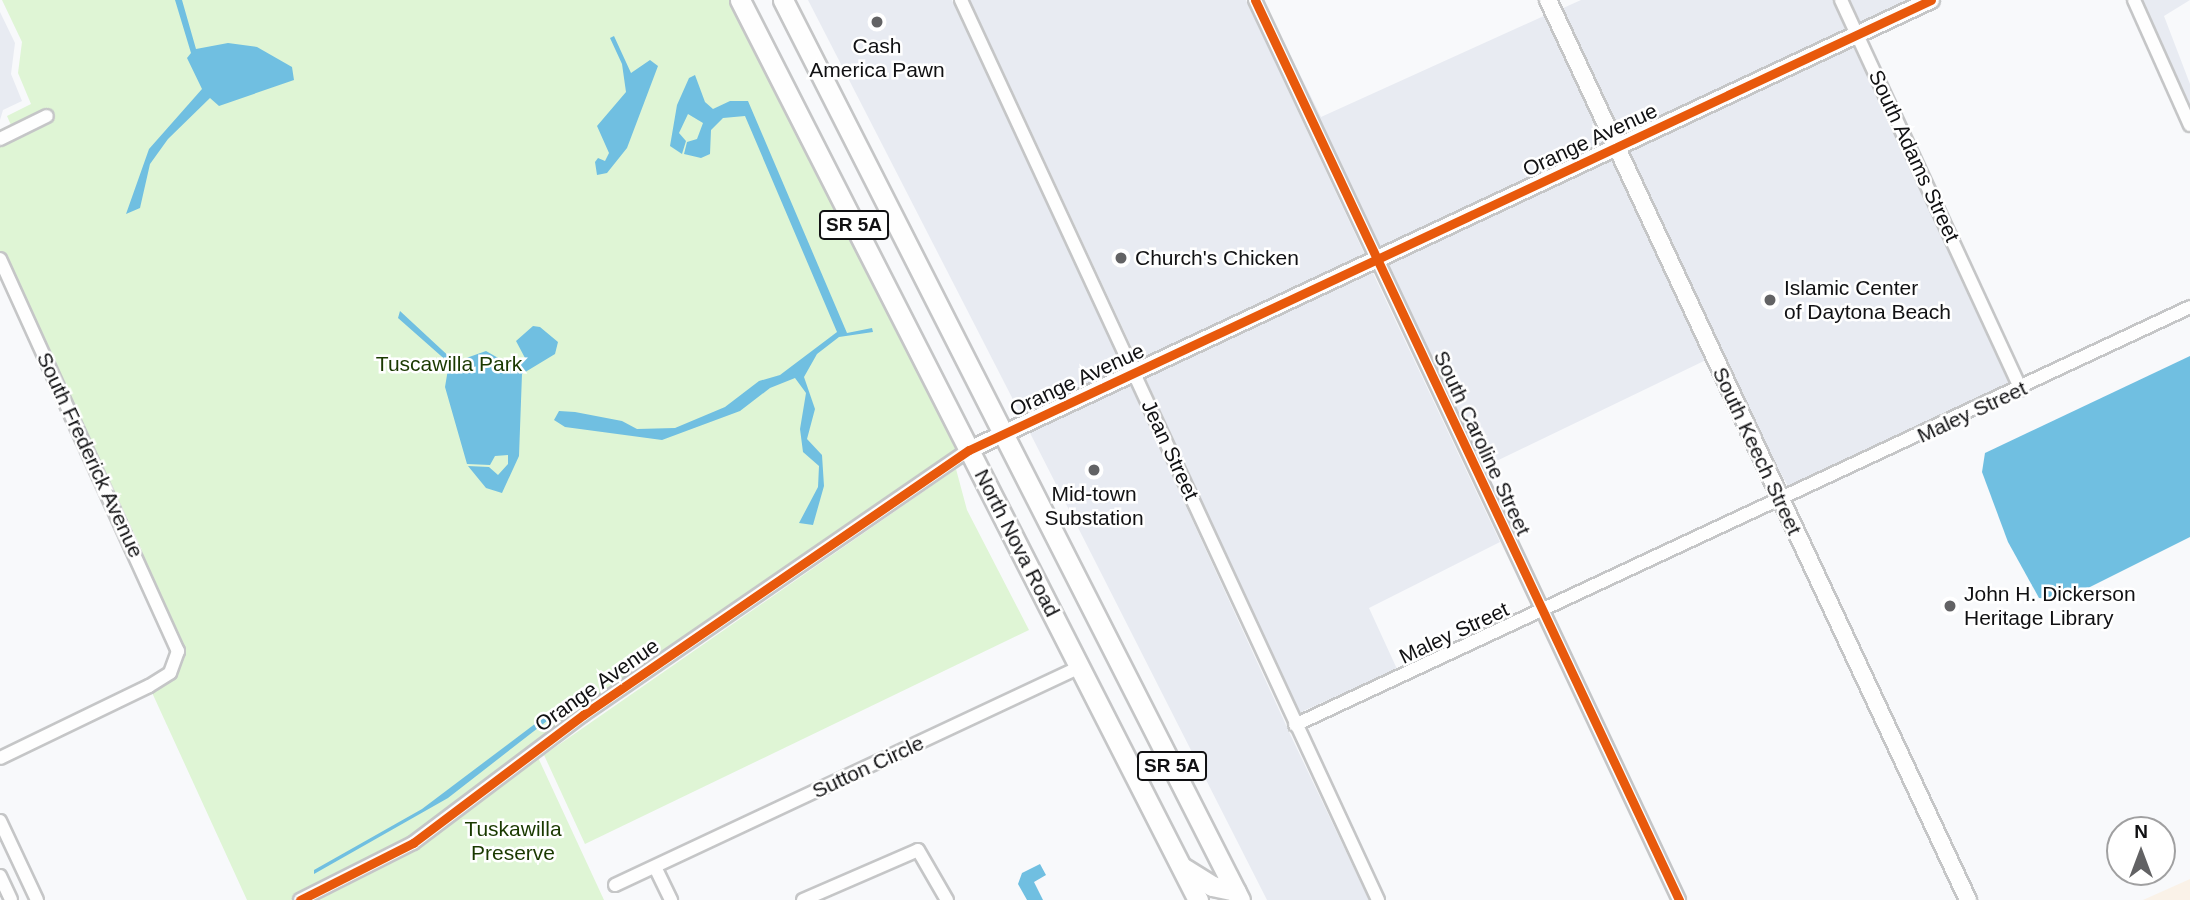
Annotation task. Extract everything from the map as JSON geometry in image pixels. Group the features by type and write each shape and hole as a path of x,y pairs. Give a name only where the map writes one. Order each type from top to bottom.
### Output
{"main road":[{"name":"North Nova Road","path":"740,0 1198,900"},
{"name":"North Nova Road","path":"783,0 1238,895"},
{"path":"1181,866 1212,886 1238,895"}],"street":[{"name":"Jean Street","path":"961,0 1378,900"},
{"name":"South Caroline Street","path":"1255,0 1679,900"},
{"name":"South Keech Street","path":"1548,0 1968,900"},
{"name":"South Adams Street","path":"1841,0 2021,389"},
{"name":"Orange Avenue","path":"300,900 412,843 583,715 969,450 1931,0"},
{"path":"2134,0 2190,125"},
{"path":"0,139 47,116"},
{"name":"South Frederick Avenue","path":"0,259 178,651 170,673 149,686 0,758"},
{"name":"Maley Street","path":"1295,725 1780,502 2190,307"},
{"name":"Sutton Circle","path":"615,885 1080,667"},
{"path":"0,821 37,900"},
{"path":"803,900 918,850 947,900"},
{"path":"655,867 671,900"},
{"path":"0,876 11,900"}],"shaded area":[{"path":"808,0 952,0 1123,368 1021,415"},
{"path":"970,0 1246,0 1365,255 1138,361"},
{"path":"1263,0 1321,117 1546,15 1605,143 1379,248"},
{"path":"1581,0 1833,0 1846,29 1619,136 1561,9"},
{"path":"1850,0 1909,0 1861,23"},
{"path":"2142,0 2190,0 2164,16 2190,84 2190,105"},
{"path":"0,12 15,43 11,74 22,101 3,110 0,120"},
{"path":"1854,45 2010,384 1789,488 1752,422 1626,152"},
{"path":"1612,158 1706,360 1484,467 1488,478 1387,264"},
{"path":"1372,271 1500,542 1369,608 1397,669 1299,713 1145,377"},
{"path":"1130,384 1369,900 1267,900 1029,431"},
{"path":"2190,879 2190,900 2143,900 2176,886"}],"green space":[{"name":"Tuscawilla Park","path":"2,0 740,0 969,450 535,751 604,900 247,900 149,686 177,661 0,259 0,139 14,132 7,116 31,104 18,73 22,42"},
{"path":"956,469 967,510 1029,630 585,844 544,755"}],"water":[{"path":"175,0 182,0 196,49 228,43 257,47 292,67 294,80 219,106 210,98 168,139 150,164 140,208 126,214 149,149 202,89 187,58 191,53"},
{"path":"614,36 631,73 650,60 658,66 627,148 607,173 597,175 595,162 598,158 605,161 609,153 597,126 626,92 622,64 610,38"},
{"path":"695,75 705,102 713,109 730,101 748,101 847,333 872,328 873,332 839,337 817,354 804,377 815,409 807,439 822,455 824,486 813,525 799,523 818,487 819,466 803,452 800,429 806,393 795,378 770,388 740,411 662,440 565,427 554,420 559,411 575,412 622,421 637,429 675,428 725,407 759,381 780,375 837,332 745,116 723,118 711,130 710,154 701,158 684,154 687,142 697,139 703,123 688,114 679,133 686,141 682,154 670,146 677,105 689,78"},
{"path":"400,311 455,362 486,351 512,366 525,358 516,341 533,326 540,327 558,342 555,354 522,374 519,456 502,493 486,488 468,466 489,467 498,475 508,464 508,455 495,456 490,465 467,464 445,387 449,363 398,318"},
{"path":"2190,356 2190,537 2064,600 2039,598 2008,542 1982,472 1985,453"},
{"path":"556,708 556,714 448,798 314,874 314,870 422,809"},
{"path":"1040,864 1046,875 1034,882 1043,900 1027,900 1018,884 1022,873"}],"cycle path":[{"path":"1255,0 1679,900"},
{"path":"300,900 413,843 583,715 969,450 1931,0"}],"place":[{"name":"Cash America Pawn","path":"877,22"},
{"name":"Church's Chicken","path":"1121,258"},
{"name":"Islamic Center of Daytona Beach","path":"1770,300"},
{"name":"Mid-town Substation","path":"1094,470"},
{"name":"John H. Dickerson Heritage Library","path":"1950,606"}],"park label":[{"name":"Tuskawilla Preserve","path":"513,841"}]}
